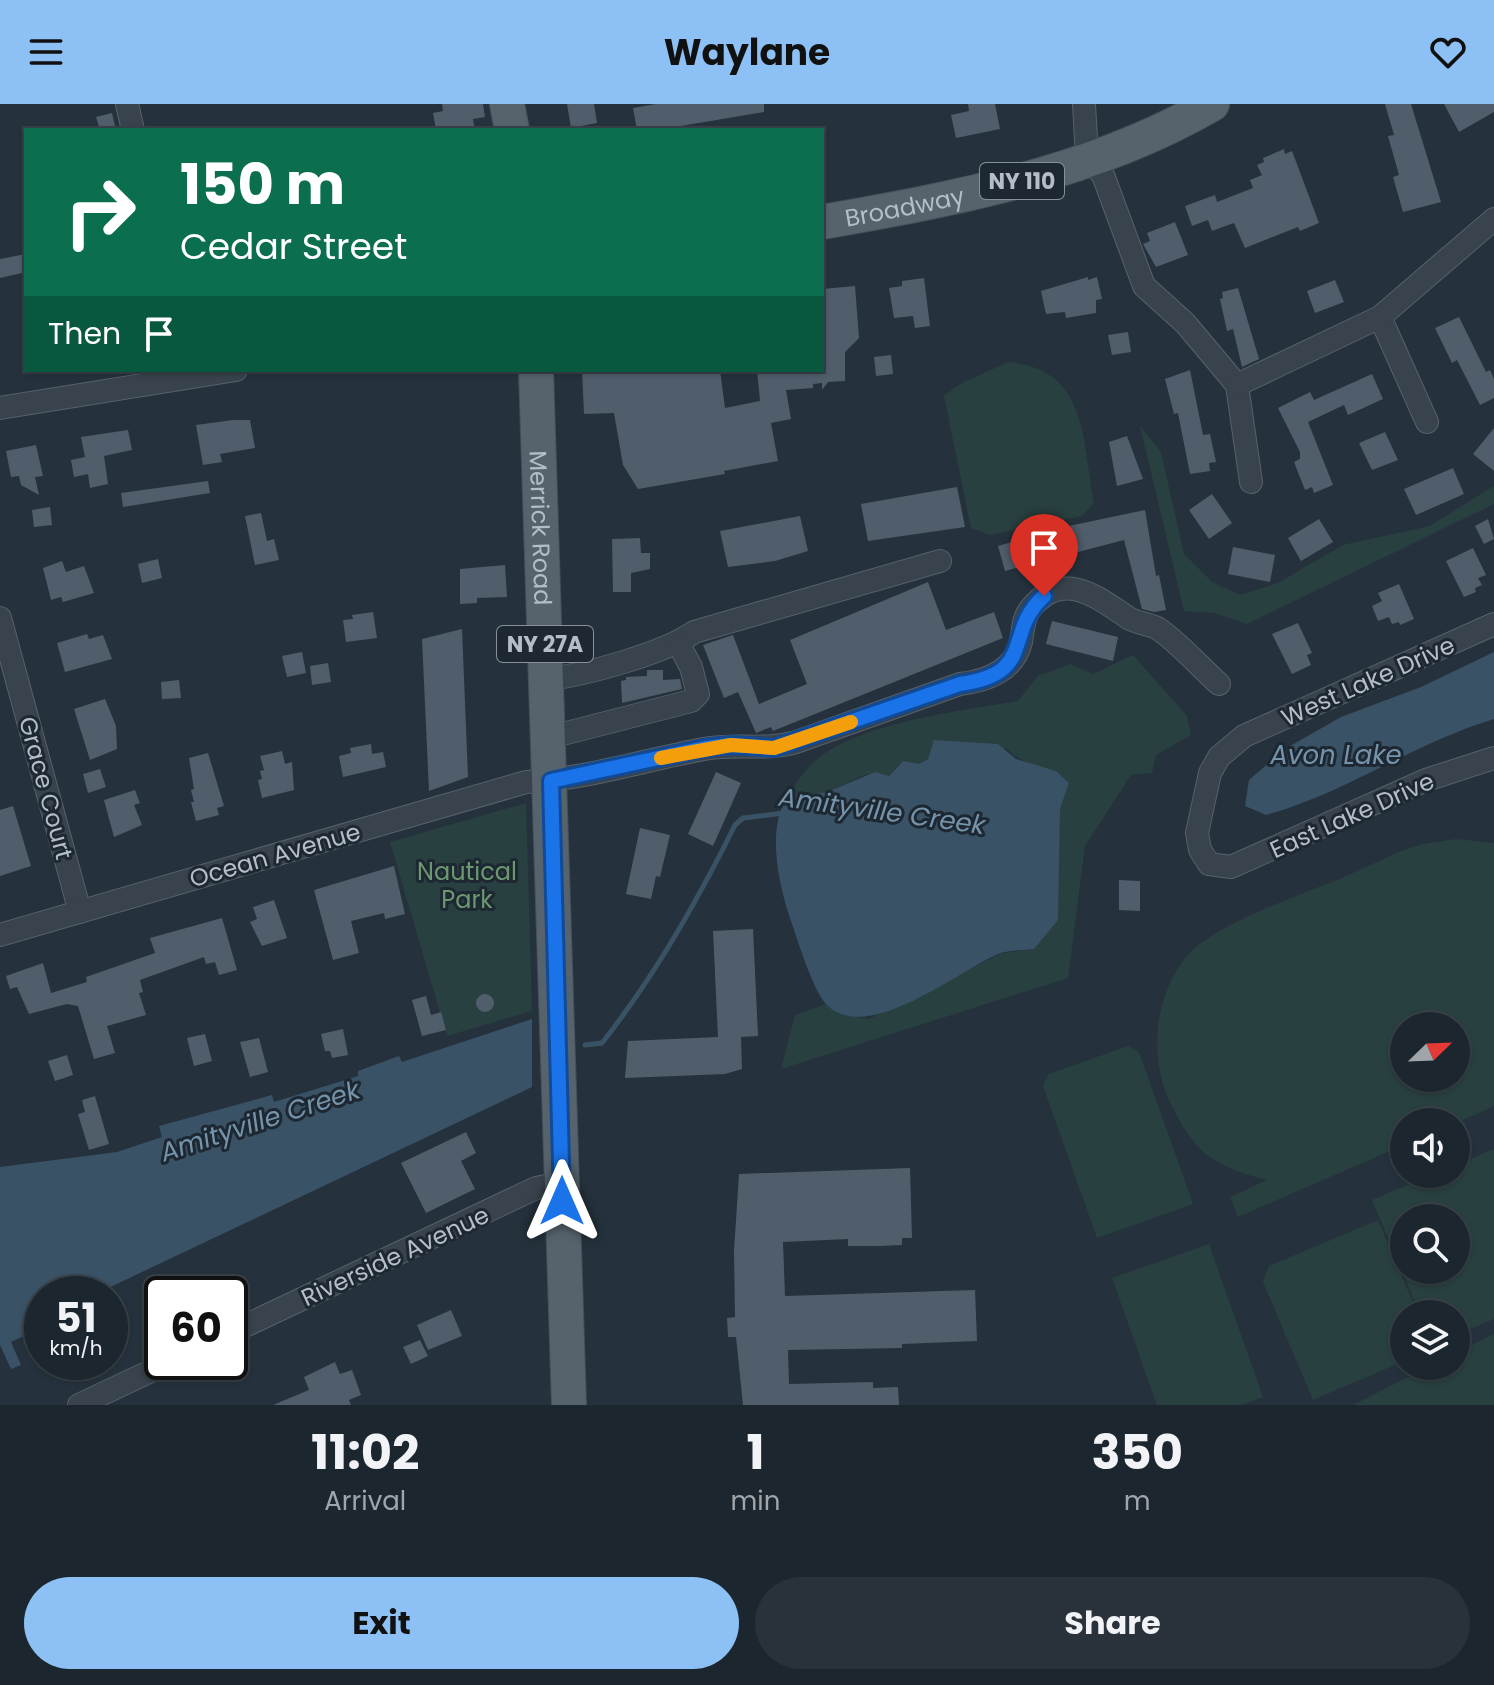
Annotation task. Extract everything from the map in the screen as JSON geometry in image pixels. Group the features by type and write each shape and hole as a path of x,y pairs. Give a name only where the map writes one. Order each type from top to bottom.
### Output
{"main road":[{"path":"507,104 512,128"},
{"name":"Broadway","path":"824,222 951,199 1027,180 1148,136 1212,104"},
{"name":"Merrick Road","path":"536,372 551,737 569,1405"}],"street":[{"path":"127,104 133,128"},
{"path":"1084,104 1087,157 1103,175 1144,286 1185,323 1237,385 1251,482"},
{"path":"1237,385 1380,317 1494,219"},
{"path":"1380,317 1427,422"},
{"path":"0,408 210,372"},
{"path":"548,679 586,674 678,643 694,632 940,561"},
{"name":"Ocean Avenue","path":"0,935 526,782 551,781 705,748 731,745 774,748 960,684 980,681 1010,665 1020,645 1029,609 1044,596 1066,589 1089,590 1129,620 1158,628 1219,684"},
{"name":"West Lake Drive","path":"1209,864 1200,850 1197,833 1210,773 1219,757 1244,736 1494,624"},
{"name":"Grace Court","path":"1,626 80,912"},
{"path":"551,737 691,701 698,694 697,685 678,643"},
{"name":"East Lake Drive","path":"1209,864 1231,867 1254,859 1426,780 1494,758"},
{"name":"Riverside Avenue","path":"248,1324 536,1188 561,1183"},
{"path":"79,1405 144,1374"}],"green space":[{"path":"1008,362 1034,367 1054,378 1067,393 1083,432 1094,503 1082,516 990,535 971,528 944,396 958,385"},
{"path":"1140,426 1161,452 1184,554 1212,582 1240,595 1278,583 1343,545 1430,526 1494,486 1494,504 1247,624 1215,613 1184,611"},
{"path":"1133,655 1187,716 1191,735 1156,755 1152,773 1131,775 1085,846 1068,978 781,1069 795,1015 826,1004 844,1015 869,1019 1002,953 1034,949 1057,840 1060,809 1069,783 1020,759 1008,749 935,740 928,759 919,764 900,763 889,776 866,774 827,792 787,797 806,770 827,752 878,729 1018,701 1038,676 1070,664 1093,674"},
{"name":"Nautical Park","path":"526,803 532,1011 447,1036 390,842"},
{"path":"1456,839 1494,843 1494,1106 1470,1117 1470,1108 1390,1108 1390,1151 1238,1217 1230,1197 1267,1180 1216,1161 1194,1143 1176,1114 1161,1078 1158,1023 1176,972 1200,944 1241,920 1403,850"},
{"path":"1128,1046 1139,1052 1193,1204 1097,1238 1043,1086 1049,1074"},
{"path":"1494,1149 1494,1319 1470,1329 1470,1300 1414,1300 1407,1284 1470,1284 1470,1204 1390,1204 1390,1243 1372,1200 1400,1188 1470,1188 1470,1159"},
{"path":"1378,1220 1390,1248 1390,1284 1405,1284 1412,1300 1390,1300 1390,1367 1313,1400 1263,1282 1269,1266"},
{"path":"1209,1244 1263,1397 1241,1405 1157,1405 1112,1278"},
{"path":"1494,1334 1494,1405 1353,1405 1402,1380 1470,1380 1470,1346"}],"water":[{"name":"Avon Lake","path":"1494,652 1494,719 1436,741 1295,806 1266,815 1245,806 1249,780 1285,749 1341,717 1421,687"},
{"path":"934,740 998,744 1016,759 1056,771 1069,783 1060,809 1058,920 1034,949 998,954 936,989 888,1011 865,1016 844,1015 827,1005 816,988 789,915 776,855 777,824 781,810 787,797 827,792 875,772 889,776 903,761 919,764 928,759"},
{"path":"532,1019 532,1087 128,1279 128,1276 24,1276 24,1336 11,1342 21,1365 11,1369 0,1345 0,1167 117,1152 162,1137 159,1126 272,1095 274,1102 358,1076 358,1071 399,1056 402,1062"}],"building":[{"path":"442,104 483,104 485,117 473,119 475,128 436,128 433,113 443,111"},
{"path":"567,104 594,104 597,123 571,128"},
{"path":"656,104 764,104 764,112 669,128 637,128 633,108"},
{"path":"968,104 995,104 1000,129 956,138 951,115 969,111"},
{"path":"1385,104 1411,104 1441,202 1403,212 1393,177 1399,175 1388,136 1394,135"},
{"path":"1444,104 1494,104 1494,112 1459,132"},
{"path":"112,113 116,128 99,128 96,117"},
{"path":"1284,149 1285,154 1292,151 1319,223 1300,231 1298,227 1245,248 1234,223 1212,231 1208,220 1192,226 1185,206 1215,195 1217,202 1253,188 1250,180 1262,175 1257,165 1264,162 1263,158"},
{"path":"1175,222 1188,255 1156,267 1143,244 1150,241 1147,233"},
{"path":"24,254 24,272 0,278 0,259"},
{"path":"1088,277 1088,280 1097,277 1102,299 1096,300 1096,313 1066,318 1065,312 1046,314 1041,291"},
{"path":"924,278 930,326 915,328 913,316 894,318 889,288 902,286 902,281"},
{"path":"1335,280 1344,302 1315,313 1307,291"},
{"path":"855,286 859,338 845,352 845,381 828,382 822,390 822,383 813,384 813,388 786,390 791,419 771,423 778,461 638,489 623,465 614,413 584,414 582,372 720,372 725,408 760,401 757,372 824,372 824,289"},
{"path":"1238,288 1259,359 1242,367 1233,329 1227,331 1220,299 1223,298 1222,292"},
{"path":"1459,317 1486,372 1490,370 1494,379 1494,398 1480,405 1457,360 1452,363 1435,328"},
{"path":"1128,332 1131,352 1112,355 1108,335"},
{"path":"891,355 893,374 876,376 874,357"},
{"path":"1190,370 1203,435 1210,434 1216,462 1209,463 1210,471 1190,474 1178,413 1174,414 1165,379"},
{"path":"1372,374 1383,399 1348,415 1344,405 1308,422 1333,485 1314,493 1312,487 1305,490 1294,462 1300,459 1300,452 1278,408 1310,392 1314,400"},
{"path":"250,420 255,448 220,454 222,462 203,465 196,425"},
{"path":"1494,428 1494,471 1473,454"},
{"path":"128,430 132,450 104,456 108,484 90,488 88,474 74,477 71,460 85,457 81,437"},
{"path":"1385,432 1398,460 1372,470 1359,443"},
{"path":"1127,436 1143,479 1117,486 1109,442"},
{"path":"36,445 43,476 35,477 39,495 21,485 19,476 11,477 6,451"},
{"path":"1453,468 1464,494 1416,515 1404,489"},
{"path":"208,481 210,493 123,507 121,493"},
{"path":"957,487 965,527 868,541 861,504"},
{"path":"1212,494 1232,523 1209,539 1189,510"},
{"path":"50,507 52,525 34,527 32,510"},
{"path":"1145,510 1156,576 1159,575 1166,610 1154,612 1142,609 1124,540 1005,571 998,546 1064,527"},
{"path":"261,513 267,541 274,539 279,560 255,565 245,516"},
{"path":"800,516 808,551 775,561 728,567 720,531"},
{"path":"1319,519 1333,542 1301,561 1288,538"},
{"path":"1488,519 1494,539 1484,544 1475,526"},
{"path":"640,538 641,553 650,553 650,569 631,573 631,592 613,592 612,539"},
{"path":"1233,547 1275,555 1270,582 1228,574"},
{"path":"1473,548 1486,575 1478,578 1482,585 1475,588 1476,592 1464,597 1446,561"},
{"path":"158,559 162,578 142,583 138,564"},
{"path":"62,561 66,572 84,566 94,593 63,602 61,597 51,600 43,568"},
{"path":"505,565 507,597 477,598 477,603 460,604 460,569"},
{"path":"928,582 946,630 994,612 1003,638 773,731 771,727 756,733 738,692 724,698 703,645 733,635 759,704 807,684 790,640"},
{"path":"1399,584 1414,619 1400,625 1399,622 1392,624 1389,617 1378,621 1372,606 1382,601 1378,593"},
{"path":"373,612 377,638 346,642 343,620 353,619 352,615"},
{"path":"1052,621 1118,637 1113,661 1046,644"},
{"path":"1298,623 1312,653 1307,655 1311,665 1292,674 1272,634"},
{"path":"462,629 468,777 429,791 422,639"},
{"path":"87,634 89,639 103,635 112,659 65,672 57,643"},
{"path":"302,652 306,673 287,677 282,656"},
{"path":"328,663 331,682 312,685 310,666"},
{"path":"647,670 663,670 663,680 680,679 682,689 622,703 621,681 626,677 647,676"},
{"path":"179,680 181,698 162,699 161,682"},
{"path":"105,699 116,726 117,749 90,760 74,709"},
{"path":"371,744 372,754 383,752 386,767 343,777 339,756 351,753 350,748"},
{"path":"282,751 285,764 292,762 294,790 262,798 258,780 262,779 260,771 264,770 260,756"},
{"path":"208,753 224,806 217,808 219,815 196,821 191,802 194,802 191,790 194,789 189,758"},
{"path":"100,769 106,787 88,793 83,774"},
{"path":"716,772 741,783 713,846 688,834"},
{"path":"135,790 140,803 134,805 142,825 114,837 104,800"},
{"path":"13,806 31,866 0,876 0,810"},
{"path":"640,828 670,835 651,899 626,894"},
{"path":"394,866 405,914 385,919 384,913 351,921 359,953 333,960 314,890"},
{"path":"1119,880 1140,881 1140,911 1119,910"},
{"path":"274,900 287,938 262,946 250,922 257,919 253,907"},
{"path":"222,918 237,970 219,975 215,962 206,964 204,957 140,980 143,992 139,993 146,1015 107,1026 115,1053 94,1059 78,1006 67,1004 29,1014 17,987 10,989 6,976 43,963 51,993 87,982 86,977 155,953 150,938"},
{"path":"753,929 758,1036 741,1037 742,1069 725,1074 625,1078 628,1041 718,1037 713,931"},
{"path":"481,994 489,994 494,1003 492,1010 481,1012 476,1007 476,999"},
{"path":"426,996 431,1015 441,1012 446,1030 422,1036 412,1000"},
{"path":"343,1029 348,1055 332,1058 330,1051 325,1051 321,1034"},
{"path":"205,1034 212,1061 194,1066 187,1038"},
{"path":"259,1038 268,1072 250,1077 240,1042"},
{"path":"67,1055 73,1075 55,1081 48,1061"},
{"path":"95,1096 109,1144 89,1150 78,1114 85,1112 82,1100"},
{"path":"466,1132 476,1153 461,1161 475,1189 426,1213 401,1163"},
{"path":"910,1168 912,1238 902,1238 902,1245 879,1246 848,1246 848,1239 783,1242 785,1296 975,1290 977,1341 902,1344 902,1348 788,1350 789,1384 873,1382 873,1388 898,1387 899,1405 743,1405 736,1337 728,1337 727,1318 735,1317 734,1251 739,1174"},
{"path":"451,1310 462,1336 428,1350 417,1325"},
{"path":"420,1340 428,1356 411,1364 403,1347"},
{"path":"335,1362 340,1374 352,1370 361,1395 349,1400 351,1405 273,1405 309,1390 304,1377"}],"waterway":[{"name":"Amityville Creek","path":"585,1045 602,1043 640,992 706,882 735,825 743,818 784,813"}],"slow traffic":[{"path":"661,758 731,745 774,748 851,722"}],"route":[{"path":"562,1201 551,781 575,779 705,748 731,745 774,748 960,684 980,681 1010,665 1020,645 1029,609 1044,596"}]}
